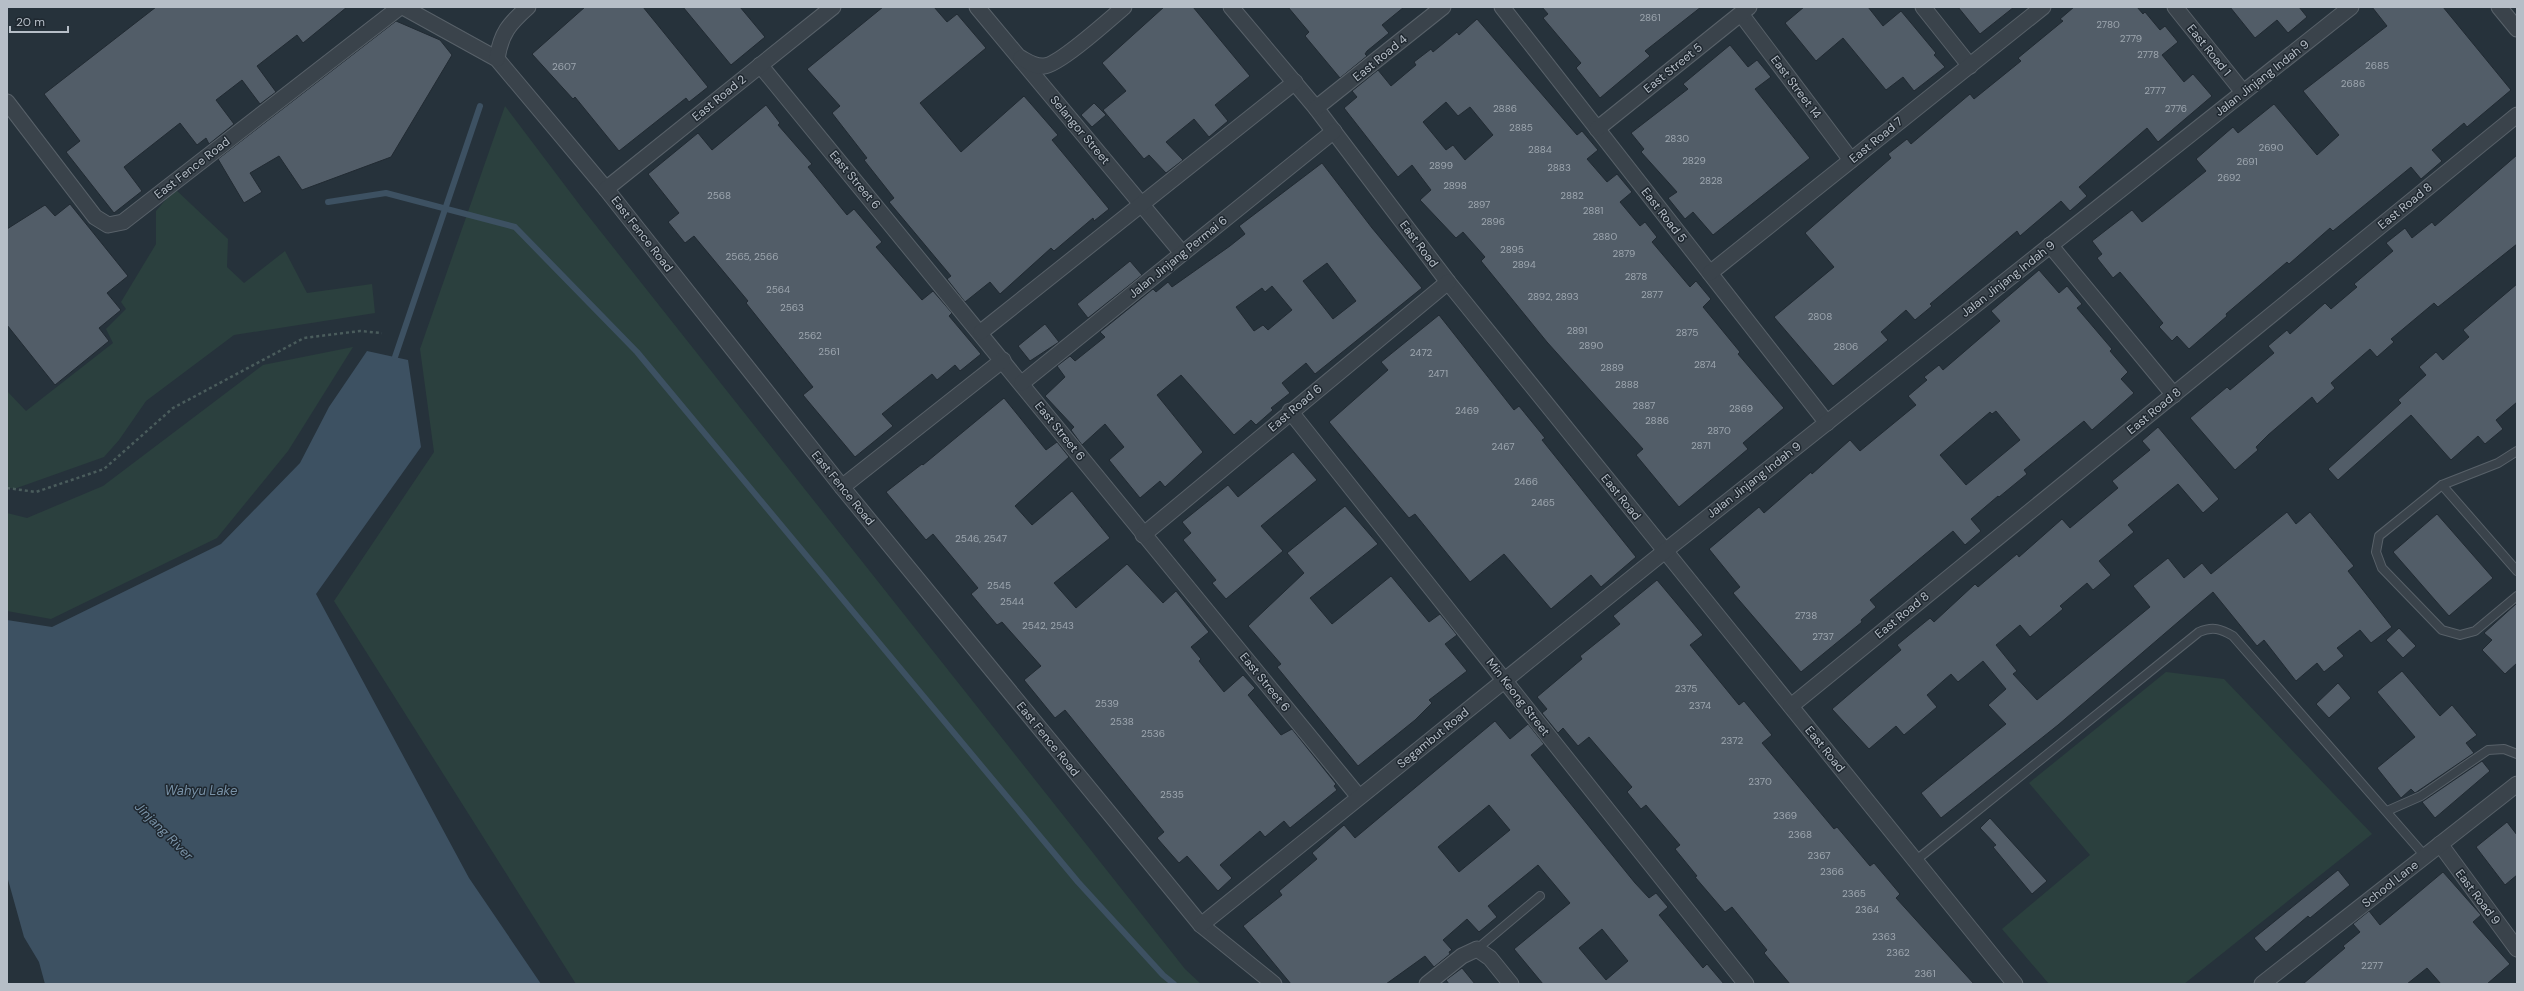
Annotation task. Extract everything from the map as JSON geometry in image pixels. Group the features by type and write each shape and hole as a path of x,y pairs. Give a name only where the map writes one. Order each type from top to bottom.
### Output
{"street":[{"name":"East Fence Road","path":"7,102 95,217 108,225 123,222 401,7 497,59 606,189 842,487 1201,925 1274,984"},
{"path":"497,59 500,41 511,23 528,7"},
{"name":"East Road 2","path":"606,189 833,7"},
{"name":"Selangor Street","path":"978,7 1015,54 1089,140 1182,253"},
{"path":"1015,54 1033,65 1045,66 1060,59 1124,7"},
{"name":"East Road","path":"1231,7 1316,108 1448,282 2014,984"},
{"name":"East Road 4","path":"1316,108 1443,7"},
{"name":"East Road 5","path":"1502,7 1827,423"},
{"path":"1923,7 1970,66"},
{"name":"East Road 7","path":"1710,273 2043,7"},
{"name":"East Road 1","path":"2174,7 2244,92"},
{"name":"Jalan Jinjang Indah 9","path":"1665,551 2351,7"},
{"path":"2499,7 2517,29"},
{"name":"East Street 5","path":"1597,129 1745,10"},
{"name":"East Street 14","path":"1745,10 1851,160"},
{"name":"East Street 6","path":"760,65 981,332 1143,535 1359,797"},
{"path":"981,332 1295,82"},
{"name":"East Road 8","path":"1791,706 2517,115"},
{"name":"Jalan Jinjang Permai 6","path":"1022,383 1334,132"},
{"path":"2050,245 2174,395"},
{"name":"East Road 6","path":"1143,535 1290,411 1448,282"},
{"path":"842,487 1003,360"},
{"name":"Min Keong Street","path":"1290,411 1746,984"},
{"name":"Segambut Road","path":"1201,925 1665,551"},
{"name":"School Lane","path":"2271,981 2425,856 2517,784"},
{"name":"East Road 9","path":"2440,844 2517,949"},
{"path":"1427,984 1462,956 1477,948 1490,958 1511,984"}],"lane":[{"path":"2517,451 2498,463 2442,485 2379,536 2376,552 2382,568 2442,630 2460,635 2475,631 2517,596"},
{"path":"2442,485 2517,571"},
{"path":"1915,861 2199,632 2208,628 2220,628 2233,636 2425,856"},
{"path":"2387,811 2421,796 2469,761 2488,750 2504,749 2517,754"},
{"path":"1477,948 1540,896"}],"path":[{"path":"7,488 36,492 104,469 173,408 304,338 360,331 382,333"}],"green space":[{"path":"505,106 582,208 1185,969 1201,984 576,984 334,601 434,452 420,349"},
{"path":"175,189 228,239 227,267 244,283 285,251 307,293 372,284 375,313 234,335 146,401 119,440 104,457 14,489 7,487 7,391 26,411 113,343 106,329 126,309 121,302 156,244 156,211"},
{"path":"353,347 288,451 217,538 51,619 7,611 7,513 27,518 103,486 263,365"},
{"path":"2166,672 2224,679 2372,834 2184,984 2049,984 2002,929 2090,855 2029,783"}],"water":[{"name":"Wahyu Lake","path":"367,351 408,360 421,447 316,594 469,878 541,984 45,984 39,962 24,937 7,876 7,620 52,627 221,544 300,463 329,407"}],"building":[{"path":"156,7 347,7 303,43 297,35 257,66 276,92 260,104 242,80 216,100 234,124 209,144 206,138 197,145 180,123 124,167 142,191 114,213 66,152 80,141 44,94"},
{"path":"585,7 643,7 708,87 689,102 686,98 619,151 575,97 573,99 532,54"},
{"path":"683,7 740,7 765,37 731,65"},
{"path":"883,7 934,7 947,22 957,14 986,48 920,103 961,152 1024,96 1058,135 1052,140 1109,209 1094,221 1093,218 1054,251 1051,248 1000,294 990,282 965,302 947,279 951,276 889,202 894,198 864,160 867,158 832,113 840,106 807,69"},
{"path":"1164,7 1193,7 1250,76 1215,105 1228,121 1209,137 1194,119 1166,142 1183,160 1166,173 1149,155 1144,159 1103,110 1126,91 1102,63"},
{"path":"1288,7 1404,7 1382,25 1389,33 1367,51 1365,54 1367,56 1340,78 1305,36 1309,32"},
{"path":"1542,7 1701,7 1645,51 1650,56 1600,98 1576,68 1581,63 1543,18 1548,14"},
{"path":"1804,7 1868,7 1883,26 1901,11 1936,53 1934,55 1945,67 1914,91 1903,77 1886,90 1843,38 1816,61 1785,23"},
{"path":"1958,7 2014,7 1980,34"},
{"path":"2074,7 2137,7 2143,14 2145,12 2160,30 2165,26 2178,42 2162,55 2184,82 2193,74 2212,96 2158,142 2147,128 2079,187 2087,196 2070,211 2061,201 2020,236 2017,231 1930,304 1932,306 1915,320 1906,310 1881,332 1888,340 1833,386 1774,317 1834,267 1805,233 1891,158 1888,154 1907,139 1911,144 1970,94 1974,99 2021,61 2018,58 2063,21 2060,19"},
{"path":"2230,7 2299,7 2307,17 2288,33 2277,20 2255,38"},
{"path":"2372,7 2443,7 2511,90 2467,127 2464,123 2432,150 2442,161 2421,179 2411,167 2333,231 2330,228 2289,264 2287,262 2226,314 2227,316 2189,349 2177,336 2172,341 2159,327 2163,323 2120,272 2113,278 2097,258 2102,254 2092,241 2132,210 2142,222 2146,219 2206,171 2196,159 2233,127 2238,133 2274,104 2317,155 2339,135 2303,91 2387,26"},
{"path":"1477,19 1577,135 1582,131 1598,150 1587,159 1607,182 1617,174 1632,192 1620,202 1640,226 1645,222 1657,237 1652,242 1690,287 1696,281 1711,299 1703,307 1740,352 1738,354 1784,408 1743,443 1748,449 1679,507 1636,455 1643,449 1547,342 1481,261 1485,257 1463,232 1456,238 1420,200 1431,190 1412,165 1398,177 1344,108 1357,97 1352,91 1378,70 1391,86 1416,65 1414,62 1431,49 1433,52 1457,32 1459,35","holes":["1446,102 1458,116 1470,107 1493,135 1465,160 1453,145 1446,150 1423,122"]},
{"path":"396,21 440,40 452,55 391,157 302,190 279,156 250,173 262,192 244,203 218,159"},
{"path":"1730,45 1748,67 1757,60 1771,77 1755,89 1810,158 1713,235 1693,212 1685,219 1668,198 1677,192 1641,152 1644,149 1631,133 1688,89 1683,84"},
{"path":"1094,103 1106,115 1092,127 1081,115"},
{"path":"766,105 780,123 778,125 812,164 808,167 847,215 854,209 882,242 876,247 922,300 933,291 952,313 949,316 981,354 960,371 955,365 937,380 932,374 882,414 893,426 855,457 803,395 813,387 746,303 748,301 694,236 685,243 668,222 679,213 648,174 698,133 712,150"},
{"path":"2517,155 2517,244 2438,307 2434,303 2391,339 2394,342 2377,357 2370,349 2331,383 2335,388 2317,404 2312,397 2268,435 2256,447 2258,450 2235,470 2190,418 2227,387 2230,390 2274,353 2268,346 2287,330 2290,334 2325,303 2331,309 2357,287 2354,284 2393,251 2386,243 2405,228 2412,238 2432,222 2435,226"},
{"path":"1322,163 1372,228 1422,288 1315,374 1306,363 1282,383 1290,393 1271,408 1273,410 1256,425 1251,420 1234,435 1181,375 1157,395 1203,452 1165,487 1160,481 1140,498 1109,460 1124,447 1105,424 1082,445 1071,430 1074,427 1045,396 1065,377 1057,366 1070,356 1075,361 1105,337 1100,332 1153,289 1156,292 1168,282 1172,287 1230,246 1245,234 1239,226","holes":["1327,263 1356,301 1333,319 1303,281","1272,286 1292,310 1268,330 1263,325 1254,331 1236,307 1262,288 1265,292"]},
{"path":"70,204 128,276 107,293 121,310 99,328 109,341 55,385 7,325 7,229 45,205 55,216"},
{"path":"1130,261 1142,275 1088,318 1077,304"},
{"path":"2039,270 2059,293 2067,286 2082,304 2077,308 2112,349 2110,351 2128,372 2121,379 2134,393 2092,430 2084,421 2024,470 2027,474 1971,519 1981,531 1965,545 1953,531 1870,600 1876,607 1861,620 1862,622 1801,672 1733,593 1740,587 1709,549 1759,507 1764,513 1811,472 1812,474 1850,440 1860,451 1916,405 1908,396 1927,380 1924,377 1939,365 1943,370 2000,321 1991,311","holes":["1996,411 2020,440 1966,485 1940,455 1990,412 1992,414"]},
{"path":"2517,284 2517,402 2496,420 2503,429 2485,444 2478,436 2451,460 2411,415 2338,480 2328,469 2401,403 2398,400 2426,375 2419,367 2436,352 2443,360 2469,337 2463,330"},
{"path":"1439,315 1514,410 1519,406 1545,438 1542,440 1636,557 1601,587 1591,575 1551,609 1504,554 1470,582 1415,514 1409,518 1329,422 1388,370 1381,362"},
{"path":"1045,324 1059,342 1030,361 1018,346"},
{"path":"1004,398 1046,450 1057,442 1069,457 1015,506 1032,525 1072,491 1110,538 1054,583 1076,608 1127,564 1163,603 1176,591 1209,632 1191,647 1201,659 1199,661 1224,692 1243,675 1255,688 1248,695 1281,735 1292,729 1336,784 1334,786 1337,790 1290,828 1284,821 1265,837 1260,831 1220,865 1232,878 1218,891 1187,856 1179,863 1157,838 1164,832 1065,710 1055,718 1024,680 1041,666 1002,622 997,625 971,594 978,588 933,534 926,540 886,492 922,464 923,465"},
{"path":"2158,427 2219,499 2203,513 2178,484 2128,525 2134,532 2099,561 2111,575 2093,590 2087,583 2060,606 2063,609 2030,637 2020,625 1996,645 2017,671 2013,674 2037,700 2150,607 2133,586 2168,558 2184,578 2202,563 2211,574 2287,512 2296,524 2310,512 2354,566 2348,571 2392,627 2371,643 2360,630 2337,648 2344,656 2324,672 2317,663 2296,681 2264,640 2257,646 2213,592 2058,725 1941,818 1921,793 2006,724 1988,705 2006,689 1983,661 1958,682 1951,674 1927,695 1937,707 1904,735 1896,726 1869,749 1832,709 1901,650 1897,645 1930,618 1934,622 1975,584 1978,587 2017,554 2019,557 2062,519 2070,528 2118,488 2112,481 2150,450 2142,441"},
{"path":"1293,452 1317,480 1261,526 1283,551 1226,599 1212,583 1216,580 1183,540 1191,533 1182,522 1228,485 1238,497"},
{"path":"1345,506 1378,544 1310,598 1332,624 1391,576 1429,622 1440,614 1457,635 1445,644 1467,671 1429,700 1432,703 1415,720 1358,766 1277,667 1281,664 1248,626 1304,573 1287,553"},
{"path":"2437,514 2493,578 2449,616 2393,552"},
{"path":"1657,580 1703,635 1690,645 1739,705 1744,701 1772,735 1762,743 1834,829 1837,827 1870,866 1874,863 1900,894 1896,898 1974,984 1790,984 1764,953 1767,950 1732,907 1725,912 1695,877 1697,876 1675,849 1680,845 1646,805 1641,809 1627,792 1632,787 1589,737 1578,746 1563,728 1558,733 1542,713 1547,709 1537,697 1582,659 1580,656 1620,624 1613,616"},
{"path":"2517,603 2517,663 2505,674 2482,650 2492,640 2484,633"},
{"path":"2399,628 2416,646 2403,658 2386,640"},
{"path":"2402,671 2440,716 2452,705 2477,735 2466,743 2474,753 2415,793 2411,789 2401,798 2377,768 2415,737 2377,692"},
{"path":"2338,683 2351,698 2329,718 2316,704"},
{"path":"1495,721 1510,739 1528,724 1544,744 1531,755 1635,883 1649,898 1656,893 1668,907 1659,915 1703,968 1707,964 1724,984 1543,984 1514,949 1570,903 1538,865 1488,906 1497,917 1479,932 1467,919 1443,940 1452,950 1449,952 1450,954 1434,967 1425,956 1386,984 1291,984 1243,926 1282,895 1279,891 1317,859 1312,853 1344,825 1355,838","holes":["1489,805 1510,830 1459,872 1438,847","1602,929 1628,961 1606,980 1579,948"]},
{"path":"2482,761 2490,771 2435,818 2422,802"},
{"path":"1990,818 2047,881 2032,894 1993,847 1996,845 1980,828"},
{"path":"2507,822 2517,835 2517,875 2505,885 2476,847"},
{"path":"2338,870 2350,885 2310,918 2308,916 2266,952 2254,938"},
{"path":"2443,872 2481,915 2473,922 2510,964 2487,984 2441,984 2427,968 2407,984 2303,984 2345,948 2343,946 2360,932 2353,924 2369,911 2380,925"},
{"path":"1462,968 1475,984 1449,984 1446,980"}],"waterway":[{"path":"395,357 480,106"},
{"path":"328,202 386,193 515,227 637,352 1078,882 1163,975 1174,984"}],"water label":[{"name":"Jinjang River","path":"164,831"}]}
